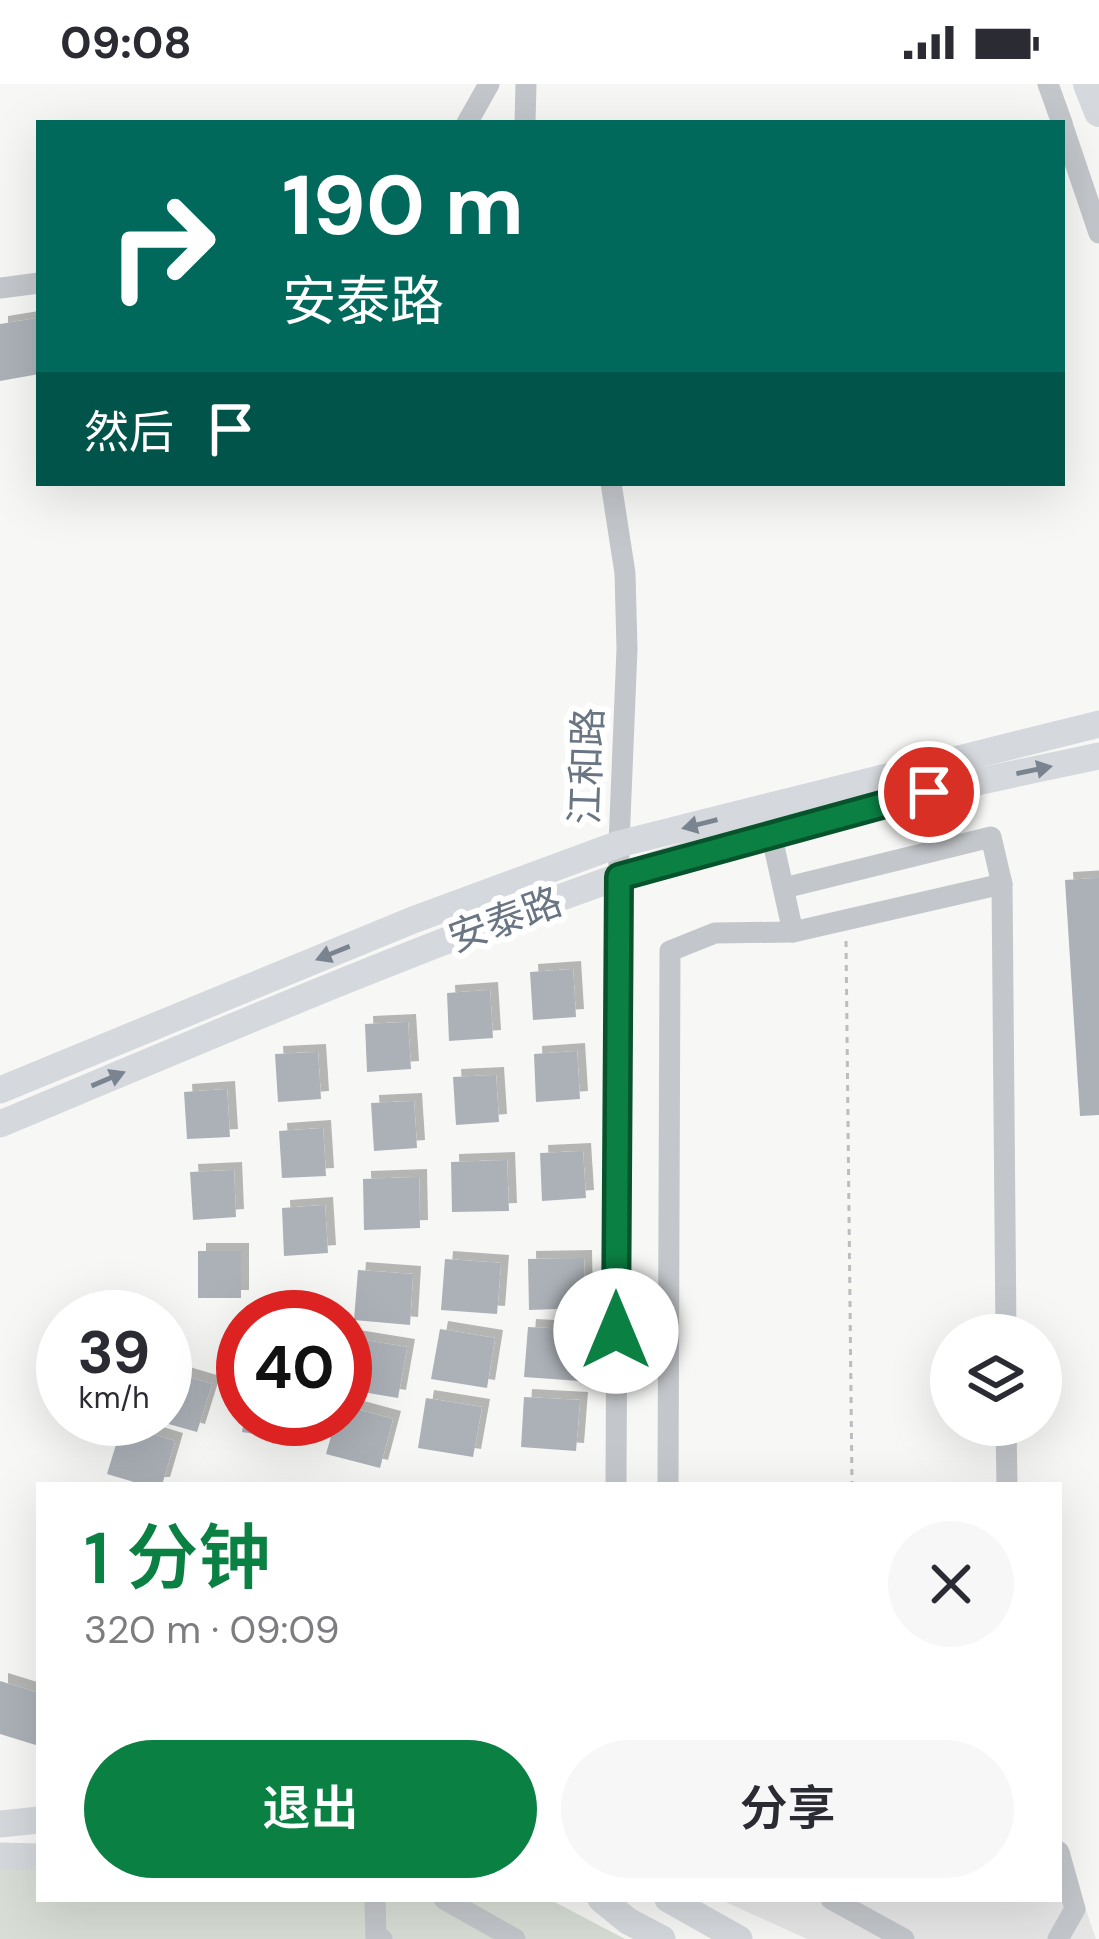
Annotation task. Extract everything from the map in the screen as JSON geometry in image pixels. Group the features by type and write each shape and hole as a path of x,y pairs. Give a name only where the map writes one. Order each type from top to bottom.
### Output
{"highway":[{"path":"1088,84 1099,112"}],"main road":[{"name":"安泰路","path":"0,1090 413,920 619,844 1099,724"},
{"name":"安泰路","path":"0,1124 375,967 619,877 929,792 1099,756"},
{"path":"0,1824 36,1820"},
{"path":"0,1856 36,1857"},
{"path":"606,1902 662,1939"},
{"path":"673,1902 739,1939"}],"street":[{"path":"469,120 489,84"},
{"path":"525,120 526,84"},
{"path":"1048,84 1061,120"},
{"path":"1065,132 1099,233"},
{"path":"0,288 36,284"},
{"name":"江和路","path":"611,486 625,573 626,649 619,844 616,1482"},
{"path":"771,833 793,932"},
{"path":"784,888 991,838 1002,884 1006,1314"},
{"path":"668,1482 670,951 715,933 793,932 1002,884"},
{"path":"1006,1446 1007,1482"},
{"path":"1058,1939 1075,1909 1062,1863"},
{"path":"375,1902 376,1938 382,1939"},
{"path":"449,1902 515,1939"},
{"path":"836,1902 904,1939"}],"path":[{"path":"846,920 852,1482"}],"shaded area":[{"path":"1062,1840 1096,1939 807,1939 726,1902 1062,1902"},
{"path":"36,1864 36,1902 555,1902 625,1939 0,1939 0,1869"}],"building":[{"path":"36,318 36,375 0,381 0,324"},
{"path":"1099,878 1099,1115 1080,1116 1065,880"},
{"path":"573,969 576,1017 533,1020 530,972"},
{"path":"490,990 493,1038 449,1041 447,993"},
{"path":"408,1022 411,1069 367,1072 365,1024"},
{"path":"577,1051 580,1099 536,1102 534,1054"},
{"path":"318,1052 321,1099 278,1102 275,1054"},
{"path":"496,1075 499,1122 456,1125 453,1077"},
{"path":"227,1089 230,1137 187,1139 184,1092"},
{"path":"414,1101 417,1148 374,1151 371,1103"},
{"path":"323,1128 326,1176 282,1178 279,1131"},
{"path":"583,1151 586,1198 542,1201 540,1153"},
{"path":"507,1160 509,1211 452,1212 451,1162"},
{"path":"234,1170 236,1217 193,1220 190,1172"},
{"path":"419,1177 420,1228 364,1230 363,1179"},
{"path":"325,1205 328,1253 284,1256 282,1208"},
{"path":"198,1251 241,1251 241,1290 216,1290 216,1298 198,1298"},
{"path":"584,1258 585,1308 529,1310 528,1259"},
{"path":"445,1259 501,1263 497,1314 441,1310"},
{"path":"358,1270 413,1274 410,1325 372,1322 372,1290 356,1290"},
{"path":"528,1327 584,1330 580,1381 524,1377"},
{"path":"440,1329 495,1338 487,1388 431,1379"},
{"path":"372,1341 407,1347 398,1398 372,1394"},
{"path":"192,1378 212,1384 197,1432 192,1431"},
{"path":"524,1397 580,1400 576,1451 521,1447"},
{"path":"426,1398 482,1407 473,1457 418,1448"},
{"path":"372,1413 393,1419 380,1468 326,1454 328,1446 372,1446"},
{"path":"116,1446 174,1446 163,1482 134,1482 107,1474"},
{"path":"0,1681 36,1692 36,1745 0,1734"}],"route":[{"path":"616,1331 619,877 929,792"}]}
